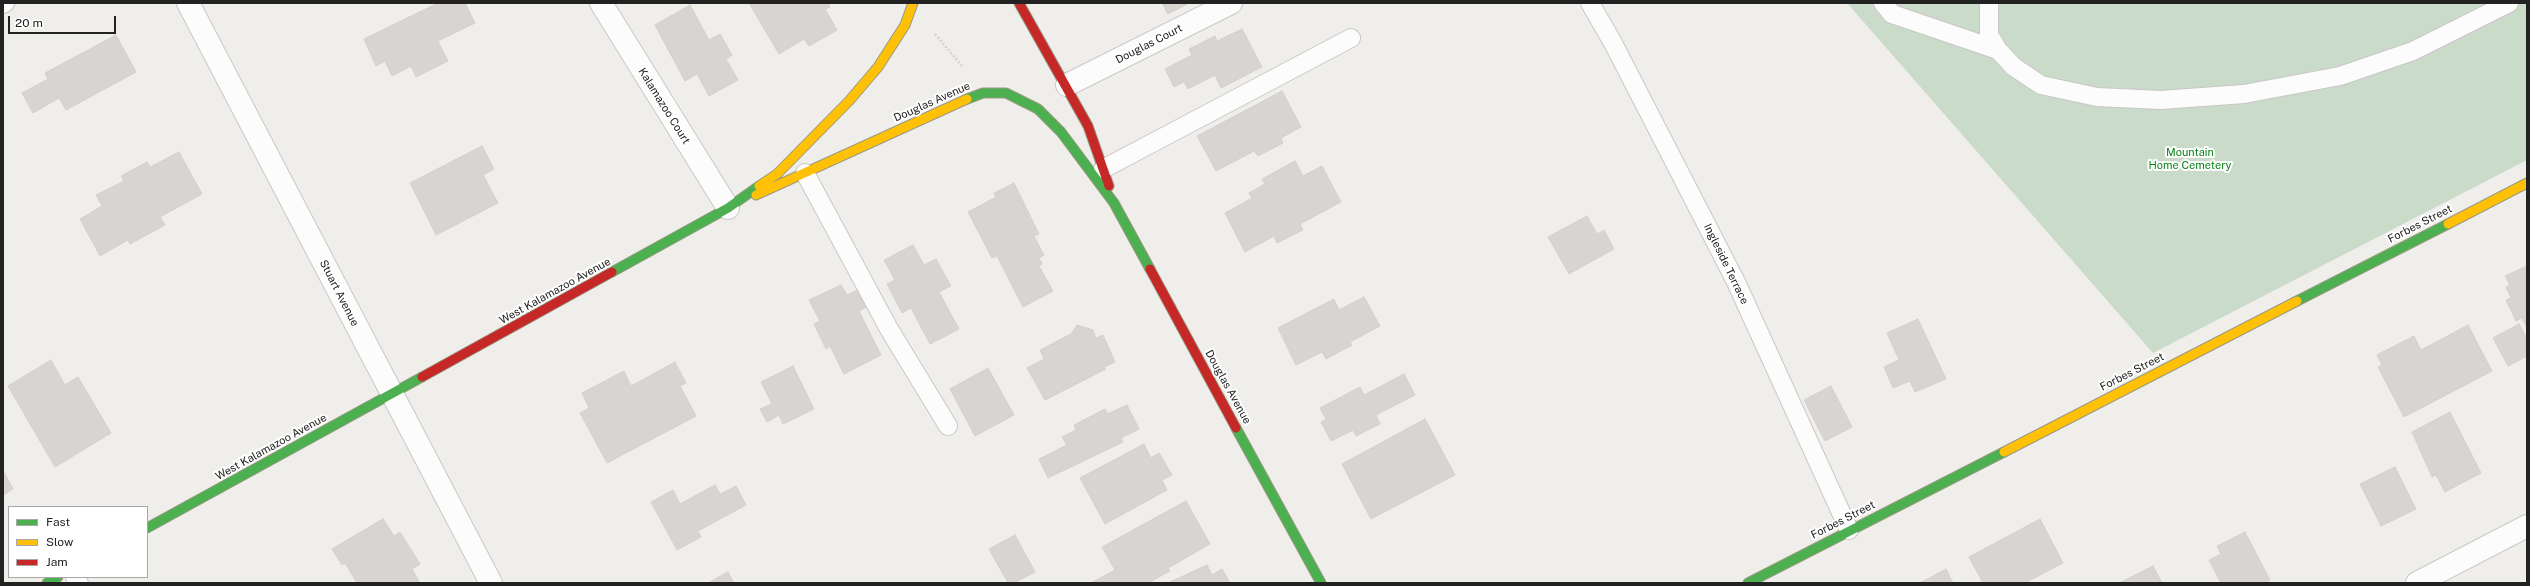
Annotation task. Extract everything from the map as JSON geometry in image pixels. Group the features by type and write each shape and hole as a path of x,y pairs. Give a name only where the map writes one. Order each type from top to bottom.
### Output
{"street":[{"name":"Stuart Avenue","path":"188,3 491,583"},
{"name":"Kalamazoo Court","path":"601,3 728,208"},
{"name":"West Kalamazoo Avenue","path":"148,527 392,395 728,208 777,174 849,101 878,67 901,31 913,3"},
{"name":"Douglas Avenue","path":"1019,3 1067,84 1088,126 1104,169 1114,202"},
{"name":"Douglas Court","path":"1067,84 1231,3"},
{"name":"Douglas Avenue","path":"728,208 961,101 983,93 1006,93 1038,109 1060,132 1114,202 1321,583"},
{"name":"Forbes Street","path":"1748,583 2527,183"},
{"path":"2417,583 2527,526"},
{"path":"47,583 56,578"}],"lane":[{"name":"Ingleside Terrace","path":"1590,3 1613,43 1736,282 1849,530"},
{"path":"1883,3 1892,14 1998,50"},
{"path":"1989,3 1989,34 1998,50 2014,67 2041,85 2097,98 2161,100 2244,94 2340,76 2413,51 2509,3"},
{"path":"1104,169 1351,38"},
{"path":"805,173 889,329 948,426"}],"path":[{"path":"935,34 968,73"}],"green space":[{"name":"Mountain Home Cemetery","path":"1847,3 2527,3 2527,160 2153,353"}],"building":[{"path":"438,3 465,3 475,23 438,41 448,61 416,77 411,66 392,76 385,61 376,66 364,39"},
{"path":"749,3 828,3 830,7 825,9 837,30 809,46 804,39 779,54"},
{"path":"1162,3 1189,3 1168,14"},
{"path":"690,5 709,40 720,34 732,55 726,59 738,80 709,96 697,74 685,81 655,25"},
{"path":"1242,29 1262,67 1221,88 1215,75 1188,89 1184,82 1174,87 1165,69 1192,55 1189,49 1215,36 1217,41"},
{"path":"116,35 136,72 66,110 59,98 33,113 22,93 48,79 45,73"},
{"path":"1282,91 1301,127 1281,138 1283,143 1258,156 1254,151 1216,171 1197,136"},
{"path":"482,146 494,169 483,175 498,203 436,235 410,183"},
{"path":"179,152 202,194 160,217 165,225 130,244 128,240 100,256 80,219 102,206 96,195 124,181 121,176 147,162 150,167"},
{"path":"1295,161 1303,176 1322,166 1341,202 1300,224 1303,230 1277,243 1274,236 1245,252 1225,213 1252,198 1249,193 1265,184 1262,179"},
{"path":"1014,183 1039,234 1034,236 1044,255 1039,258 1042,264 1039,266 1053,291 1023,307 997,256 992,258 968,212 996,197 994,193"},
{"path":"1587,216 1597,234 1604,230 1614,249 1569,274 1548,237"},
{"path":"913,245 924,265 936,259 951,286 939,292 959,329 930,344 911,308 902,313 887,284 895,280 884,260"},
{"path":"2527,266 2527,328 2522,318 2516,321 2506,300 2511,298 2506,287 2510,285 2505,276"},
{"path":"841,285 847,295 858,290 866,307 859,311 881,355 844,374 830,346 826,349 814,324 820,321 809,300"},
{"path":"1364,297 1380,326 1350,342 1352,345 1326,359 1322,352 1296,365 1278,328 1334,299 1339,310"},
{"path":"1918,319 1946,379 1915,392 1910,381 1893,388 1884,367 1899,360 1887,333"},
{"path":"2519,324 2527,338 2527,356 2508,366 2493,338"},
{"path":"1077,325 1093,330 1096,338 1103,335 1115,362 1104,367 1106,369 1045,400 1027,368 1044,359 1040,350 1071,334"},
{"path":"2468,325 2492,371 2404,417 2378,367 2382,365 2377,355 2414,336 2421,350"},
{"path":"51,360 65,385 78,377 111,433 55,467 8,386"},
{"path":"675,362 686,383 680,386 696,416 607,463 580,413 589,408 582,393 624,371 631,386"},
{"path":"793,366 814,409 783,424 779,415 767,422 760,409 772,404 761,382"},
{"path":"988,368 1014,415 975,436 950,389"},
{"path":"1404,374 1415,395 1376,415 1380,424 1356,436 1353,430 1331,441 1321,422 1326,419 1320,408 1360,387 1364,395"},
{"path":"1831,386 1852,427 1825,441 1804,400"},
{"path":"1127,405 1139,429 1121,438 1123,442 1048,478 1039,459 1067,445 1062,437 1076,430 1074,425 1105,409 1107,414"},
{"path":"2450,412 2481,473 2445,492 2436,475 2432,477 2412,432"},
{"path":"1425,419 1455,475 1371,519 1342,464"},
{"path":"1144,444 1151,458 1159,453 1172,475 1162,480 1167,490 1105,524 1080,478"},
{"path":"2395,467 2416,509 2381,526 2360,484"},
{"path":"3,470 13,489 3,495"},
{"path":"715,485 720,494 736,486 746,505 698,531 701,537 677,550 651,502 673,490 680,504"},
{"path":"1186,501 1210,544 1168,568 1170,571 1148,583 1091,583 1115,570 1102,547"},
{"path":"383,519 394,536 400,532 420,564 412,569 420,583 357,583 345,563 342,565 332,549"},
{"path":"2040,519 2063,563 2025,583 1983,583 1969,557"},
{"path":"2245,532 2270,580 2264,583 2221,583 2209,560 2221,554 2217,546"},
{"path":"1015,535 1035,572 1014,583 1008,583 989,549"},
{"path":"1207,565 1212,575 1222,569 1230,583 1168,583"},
{"path":"2153,566 2162,583 2119,583"},
{"path":"1946,569 1953,583 1920,583"},
{"path":"728,572 734,583 708,583"}],"traffic: fast":[{"path":"967,99 983,93 1006,93 1038,109 1061,132 1114,203 1150,269"},
{"path":"612,272 728,208 759,186"},
{"path":"2297,301 2448,224"},
{"path":"148,527 422,377"},
{"path":"1236,428 1321,583"},
{"path":"1748,583 2004,452"},
{"path":"47,583 56,578"}],"traffic: slow":[{"path":"759,186 777,174 849,101 878,67 905,25 913,3"},
{"path":"756,195 967,99"},
{"path":"2448,224 2527,183"},
{"path":"2004,452 2297,301"}],"traffic: jam":[{"path":"1019,3 1088,126 1109,186"},
{"path":"1150,269 1236,428"},
{"path":"422,377 612,272"}]}
